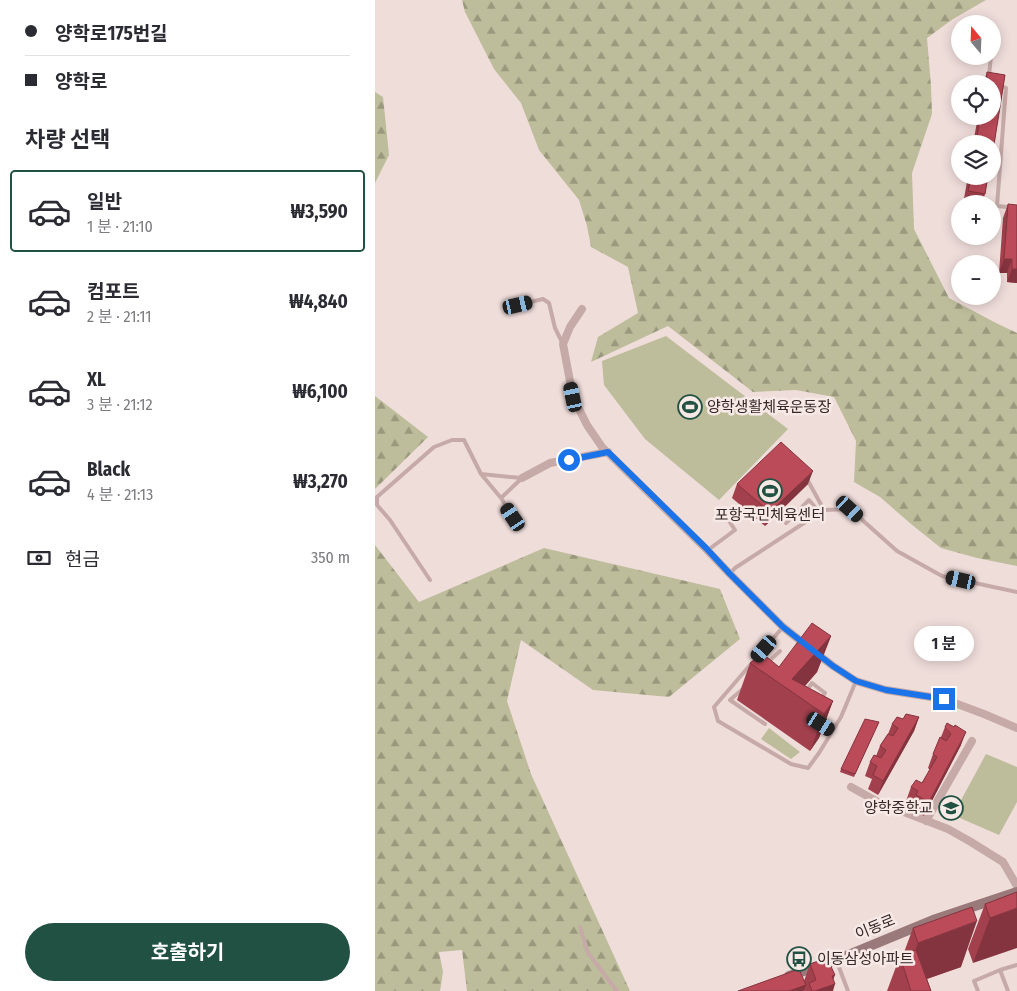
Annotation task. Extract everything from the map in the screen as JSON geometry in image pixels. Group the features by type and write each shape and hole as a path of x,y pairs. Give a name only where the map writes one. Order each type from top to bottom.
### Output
{"street":[{"path":"582,309 570,326 563,344 573,397 587,425 603,447 783,627 833,666 856,681 886,690 944,699 1017,728"},
{"path":"522,478 550,463 608,452"},
{"path":"926,821 972,741"},
{"path":"851,787 878,802 948,829 971,842 1003,862 1017,886"},
{"name":"이동로","path":"779,979 837,960 933,920 1017,892"}],"lane":[{"path":"1001,86 1006,88 997,206 1017,208"},
{"path":"518,305 543,299 549,303 555,328 563,344"},
{"path":"430,580 390,520 377,505 377,497 434,447 453,440 464,440 481,474 501,498 513,517"},
{"path":"481,474 522,478"},
{"path":"803,474 822,512"},
{"path":"501,498 522,478"},
{"path":"786,523 809,500 822,512"},
{"path":"730,574 735,568 822,512 850,509 897,551 942,576 1017,592"},
{"path":"708,550 735,530 725,515"},
{"path":"765,724 730,700 783,627"},
{"path":"767,664 780,651"},
{"path":"744,680 714,707 718,721 791,764 808,768 841,717 856,681"},
{"path":"803,695 812,683 825,693 820,701"},
{"path":"825,726 832,731"},
{"path":"580,927 588,953 617,991"},
{"path":"837,960 848,991"},
{"path":"978,991 975,981 1017,965"},
{"path":"1000,970 1008,991"}],"green space":[{"path":"462,0 986,0 960,15 951,15 951,20 927,38 932,114 912,173 914,229 951,299 951,305 962,305 1017,333 1017,566 941,548 880,497 854,482 856,441 834,397 796,390 753,392 668,326 591,362 598,337 638,313 628,267 591,247 579,200 539,150 521,103 494,69 465,12"},
{"path":"375,92 383,97 389,155 375,183"},
{"name":"양학생활체육운동장","path":"666,336 788,429 719,500 645,439 604,385 602,361"},
{"path":"375,396 428,437 375,489"},
{"path":"375,545 419,602 544,548 720,589 740,639 669,697 593,690 521,640 507,701 531,774 630,991 467,991 462,950 439,952 443,972 440,991 375,991"},
{"path":"769,728 800,752 791,759 761,739"},
{"path":"986,754 1017,767 1017,802 999,835 953,815"}],"building":[{"path":"987,72 1005,75 1001,100 1001,75 987,75"},
{"path":"979,125 997,125 996,135 977,135"},
{"path":"969,185 986,185 985,194 968,191"},
{"path":"1008,204 1017,205 1017,269 1012,269 1012,259 1004,259"},
{"name":"포항국민체육센터","path":"781,442 813,471 770,512 737,484"},
{"path":"812,623 831,636 792,679 833,701 824,714 750,663 762,653 779,667"},
{"path":"906,714 919,717 883,781 873,775 877,766 870,762 874,755 881,758 886,750 880,746 888,734 893,736 898,728 892,724 897,717 903,719"},
{"path":"865,719 879,722 855,774 841,769"},
{"path":"947,723 954,727 955,725 966,732 929,802 916,795 918,791 911,787 916,780 922,783 937,757 933,754 940,737 946,741 951,734 945,727"},
{"path":"1017,892 1017,908 990,918 985,904"},
{"path":"972,907 977,921 918,943 913,928"},
{"path":"916,950 931,991 911,991 900,956"},
{"path":"827,958 835,975 832,976 835,984 812,991 809,983 816,980 810,964"},
{"path":"799,969 806,985 789,991 738,991"}],"place":[{"name":"양학생활체육운동장","path":"690,407"},
{"name":"포항국민체육센터","path":"770,491"},
{"name":"양학중학교","path":"951,808"},
{"name":"이동삼성아파트","path":"799,959"}],"route":[{"path":"569,460 608,452 783,627 833,666 856,681 886,690 944,699"}]}
